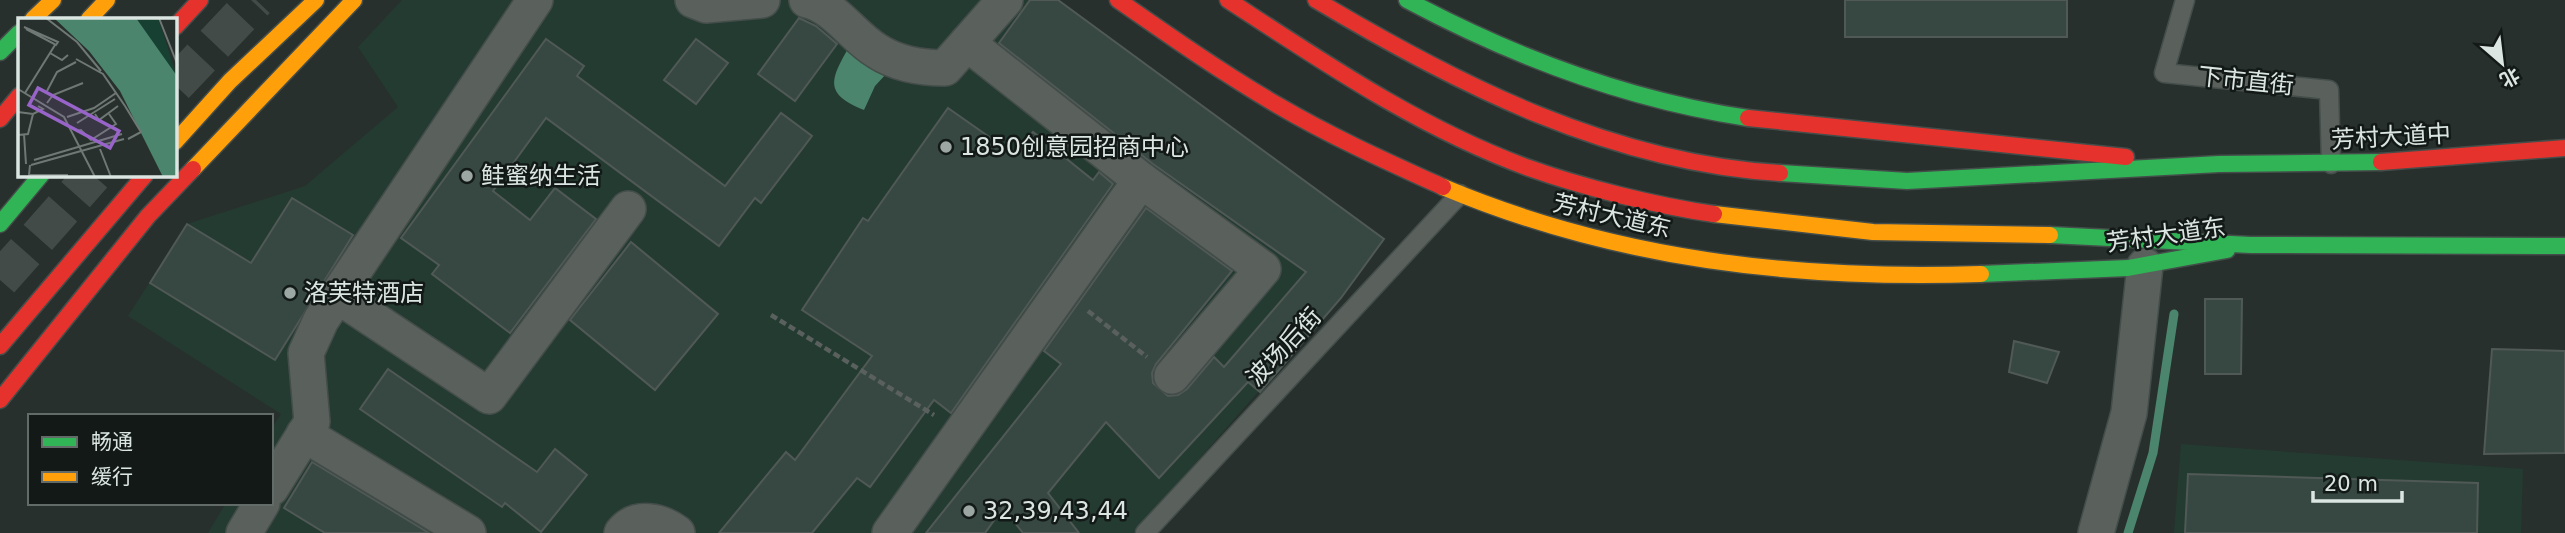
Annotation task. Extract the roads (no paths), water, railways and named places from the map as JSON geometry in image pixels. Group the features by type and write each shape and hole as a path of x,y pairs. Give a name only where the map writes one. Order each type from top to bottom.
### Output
{"main road":[{"path":"34,18 52,0"},
{"path":"90,18 107,0"},
{"path":"177,25 200,0"},
{"path":"177,140 230,81 316,0"},
{"path":"0,400 148,216 354,0"},
{"name":"芳村大道东","path":"1118,0 1199,59 1331,138 1397,170 1557,229 1694,257 1804,273 1943,275 2146,266 2251,245"},
{"name":"芳村大道东","path":"1228,0 1345,76 1462,138 1529,168 1676,209 1767,222 1873,232 2077,235 2251,245"},
{"path":"1316,0 1401,51 1543,118 1668,158 1743,171 1830,179 1907,181 2219,164"},
{"path":"1406,0 1484,38 1572,74 1642,96 1761,121 2011,148 2219,164"},
{"path":"0,52 18,34"},
{"path":"0,119 18,97"},
{"name":"芳村大道中","path":"2219,164 2331,164 2565,148"},
{"path":"0,224 39,177"},
{"path":"0,346 143,177"},
{"path":"2251,245 2565,246"}],"street":[{"path":"273,485 312,422 306,353 338,296 535,0"},
{"path":"693,0 706,5 762,0"},
{"path":"807,0 821,4 877,52 919,68 945,68 1005,0"},
{"path":"967,43 1141,180 1263,270 1172,376"},
{"path":"890,533 1141,180"},
{"path":"338,296 489,396 628,209"},
{"path":"2096,533 2129,414 2146,266"},
{"path":"304,434 468,533"},
{"path":"244,533 261,505"},
{"path":"622,533 628,526 648,521 668,527 677,533"}],"lane":[{"name":"下市直街","path":"2185,0 2164,73 2329,90 2331,164"},
{"name":"波场后街","path":"1145,533 1460,194"}],"waterway":[{"path":"2128,533 2153,453 2174,314"}],"tunnel":[{"path":"177,83 256,0"},
{"path":"0,280 91,177"}],"place":[{"name":"1850创意园招商中心","path":"946,147"},
{"name":"鲑蜜纳生活","path":"467,176"},
{"name":"洛芙特酒店","path":"290,293"},
{"name":"32,39,43,44","path":"969,511"}]}
